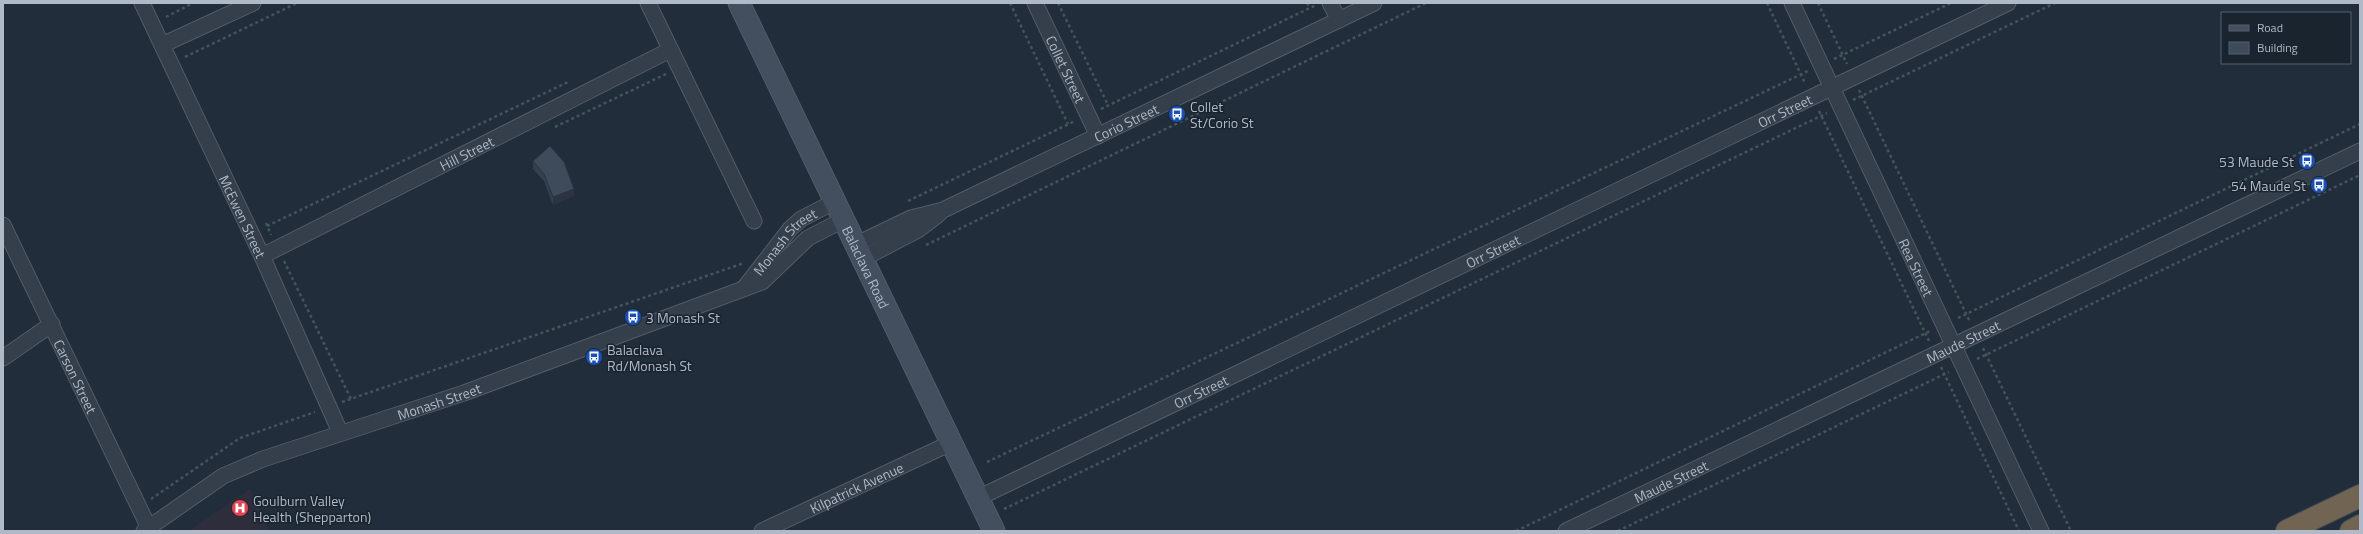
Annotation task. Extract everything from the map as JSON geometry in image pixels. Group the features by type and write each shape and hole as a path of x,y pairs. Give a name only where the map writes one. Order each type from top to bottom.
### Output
{"highway":[{"path":"2302,528 2360,496"},
{"path":"2351,531 2360,526"}],"main road":[{"name":"Balaclava Road","path":"739,3 994,531"}],"street":[{"name":"McEwen Street","path":"142,3 262,256 340,432"},
{"path":"162,45 254,3"},
{"path":"648,3 754,220"},
{"name":"Collet Street","path":"1035,3 1098,136"},
{"path":"1330,3 1339,20"},
{"name":"Corio Street","path":"858,252 911,218 943,210 1374,3"},
{"name":"Rea Street","path":"1792,3 2041,531"},
{"name":"Orr Street","path":"978,498 2008,3"},
{"name":"Hill Street","path":"262,256 670,50"},
{"name":"Maude Street","path":"1566,531 2360,151"},
{"name":"Monash Street","path":"146,529 223,476 263,459 340,432 464,393 762,282 839,211"},
{"name":"Carson Street","path":"3,225 52,324 139,508 146,529"},
{"path":"3,358 52,324"},
{"name":"Kilpatrick Avenue","path":"762,531 951,443"}],"path":[{"path":"166,17 193,3"},
{"path":"185,57 297,3"},
{"path":"1010,3 1068,124"},
{"path":"1058,3 1108,105"},
{"path":"1308,3 1310,8"},
{"path":"925,246 1426,3"},
{"path":"1767,3 2019,531"},
{"path":"1818,3 2070,531"},
{"path":"987,462 1951,3"},
{"path":"1004,509 2055,3"},
{"path":"267,226 573,80"},
{"path":"1618,531 2360,176"},
{"path":"139,508 240,438 746,262"}],"shaded area":[{"name":"Goulburn Valley Health (Shepparton)","path":"250,489 270,531 188,531"}],"building":[{"path":"550,146 564,162 574,189 553,197 544,174 533,161"}],"place":[{"name":"Collet St/Corio St","path":"1177,114"},
{"name":"53 Maude St","path":"2307,161"},
{"name":"54 Maude St","path":"2319,185"},
{"name":"3 Monash St","path":"633,317"},
{"name":"Balaclava Rd/Monash St","path":"594,357"},
{"name":"Goulburn Valley Health (Shepparton)","path":"240,508"}]}
